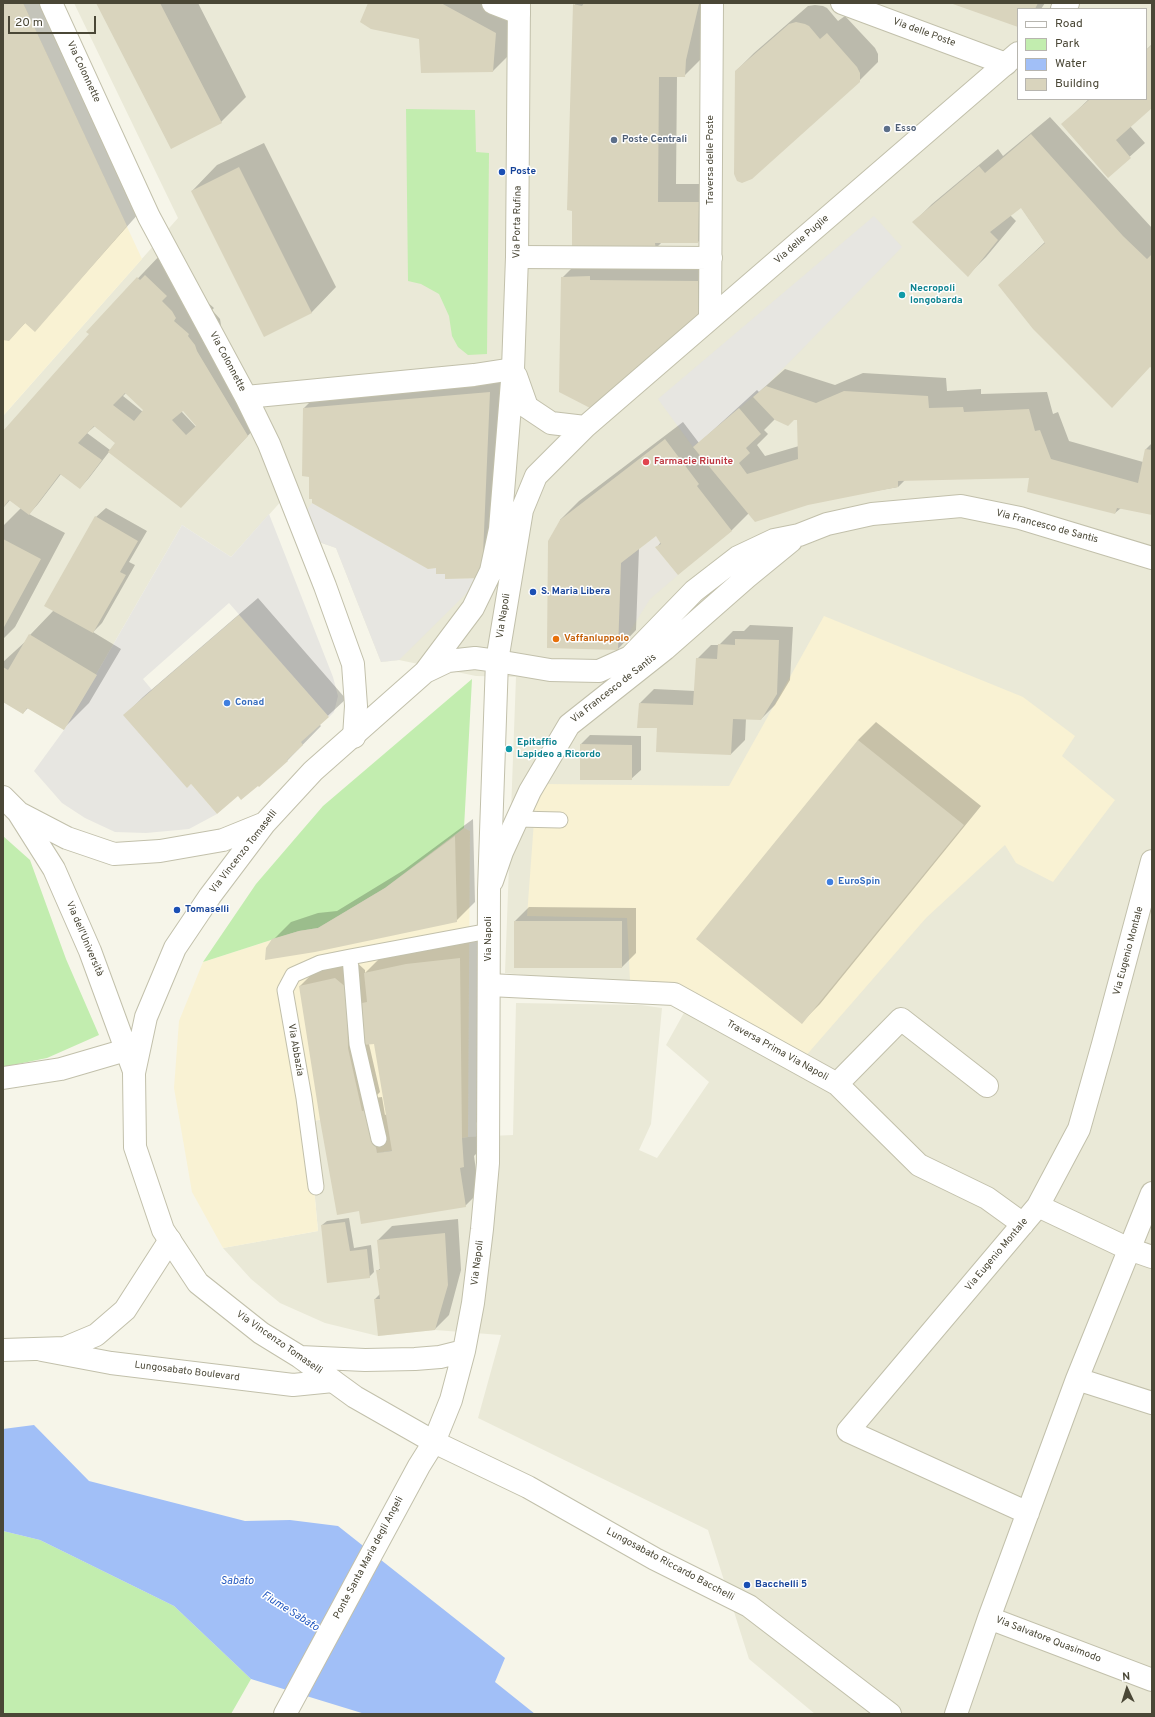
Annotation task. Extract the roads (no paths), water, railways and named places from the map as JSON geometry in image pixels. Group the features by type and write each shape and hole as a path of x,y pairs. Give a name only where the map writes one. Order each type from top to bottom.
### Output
{"street":[{"name":"Via Colonnette","path":"51,3 149,217 246,397 272,451 325,586 353,664 356,706 354,737"},
{"path":"493,3 519,8"},
{"name":"Traversa delle Poste","path":"710,318 712,3"},
{"name":"Via delle Poste","path":"842,3 1012,58"},
{"name":"Via Porta Rufina","path":"514,369 518,257 519,8"},
{"name":"Via delle Puglie","path":"585,427 1012,58"},
{"path":"518,257 711,258"},
{"path":"246,397 474,375 514,369"},
{"path":"514,369 527,407 551,423 585,427"},
{"path":"425,672 473,608 491,571 500,529 514,369"},
{"name":"Via Napoli","path":"419,1466 434,1442 452,1400 464,1351 474,1296 488,1164 489,890 497,661 522,510 536,476 585,427"},
{"name":"Via Francesco de Santis","path":"425,672 448,661 475,658 550,670 599,671 630,657 694,591 738,556 774,540 799,535 827,524 872,514 961,506 1020,518 1152,558"},
{"name":"Via Francesco de Santis","path":"489,890 502,852 530,790 569,725 665,649 747,577 799,535"},
{"name":"Via Vincenzo Tomaselli","path":"425,672 354,737 313,771 266,823 210,896 175,948 146,1017 134,1072 136,1147 163,1230 198,1283 261,1333 300,1357 355,1397 434,1442"},
{"name":"Via dell'Università","path":"3,796 18,812 54,869 90,951 134,1072"},
{"name":"Via dell'Università","path":"18,812 67,838 114,854 160,851 223,840 266,823"},
{"name":"Via Eugenio Montale","path":"1028,1513 848,1431 1038,1206 1079,1129 1108,1029 1152,861"},
{"name":"Traversa Prima Via Napoli","path":"489,985 674,994 837,1084 919,1165 988,1198 1023,1224"},
{"path":"837,1084 901,1019 987,1086"},
{"path":"3,1078 62,1069 126,1050"},
{"path":"956,1714 989,1618 1077,1379 1152,1193"},
{"path":"1038,1206 1129,1249 1152,1257"},
{"name":"Lungosabato Boulevard","path":"3,1350 42,1350 66,1348 96,1335 125,1310 170,1240"},
{"name":"Lungosabato Boulevard","path":"42,1350 111,1363 293,1385 333,1381"},
{"path":"300,1357 365,1360 408,1359 440,1357 464,1351"},
{"path":"1077,1379 1152,1403"},
{"name":"Lungosabato Riccardo Bacchelli","path":"434,1442 528,1486 655,1559 749,1606 890,1714"},
{"name":"Ponte Santa Maria degli Angeli","path":"285,1714 419,1466"},
{"name":"Via Salvatore Quasimodo","path":"989,1618 1152,1680"}],"lane":[{"path":"517,819 560,820"},
{"name":"Via Abbazia","path":"316,1187 304,1098 285,990 293,975 320,963 489,931"},
{"path":"350,957 357,1044 380,1139"}],"water":[{"path":"34,1425 89,1481 245,1521 290,1520 338,1526 505,1658 495,1682 535,1714 365,1714 251,1679 174,1606 40,1540 3,1531 3,1429"}],"place":[{"name":"Esso","path":"887,129"},
{"name":"Poste Centrali","path":"614,140"},
{"name":"Poste","path":"502,172"},
{"name":"Necropoli longobarda","path":"902,295"},
{"name":"Farmacie Riunite","path":"646,462"},
{"name":"S. Maria Libera","path":"533,592"},
{"name":"Vaffanluppolo","path":"556,639"},
{"name":"Conad","path":"227,703"},
{"name":"Epitaffio Lapideo a Ricordo","path":"509,749"},
{"name":"EuroSpin","path":"830,882"},
{"name":"Tomaselli","path":"177,910"},
{"name":"Bacchelli 5","path":"747,1585"}],"water label":[{"name":"Sabato","path":"237,1582"},
{"name":"Fiume Sabato","path":"290,1612"}]}
